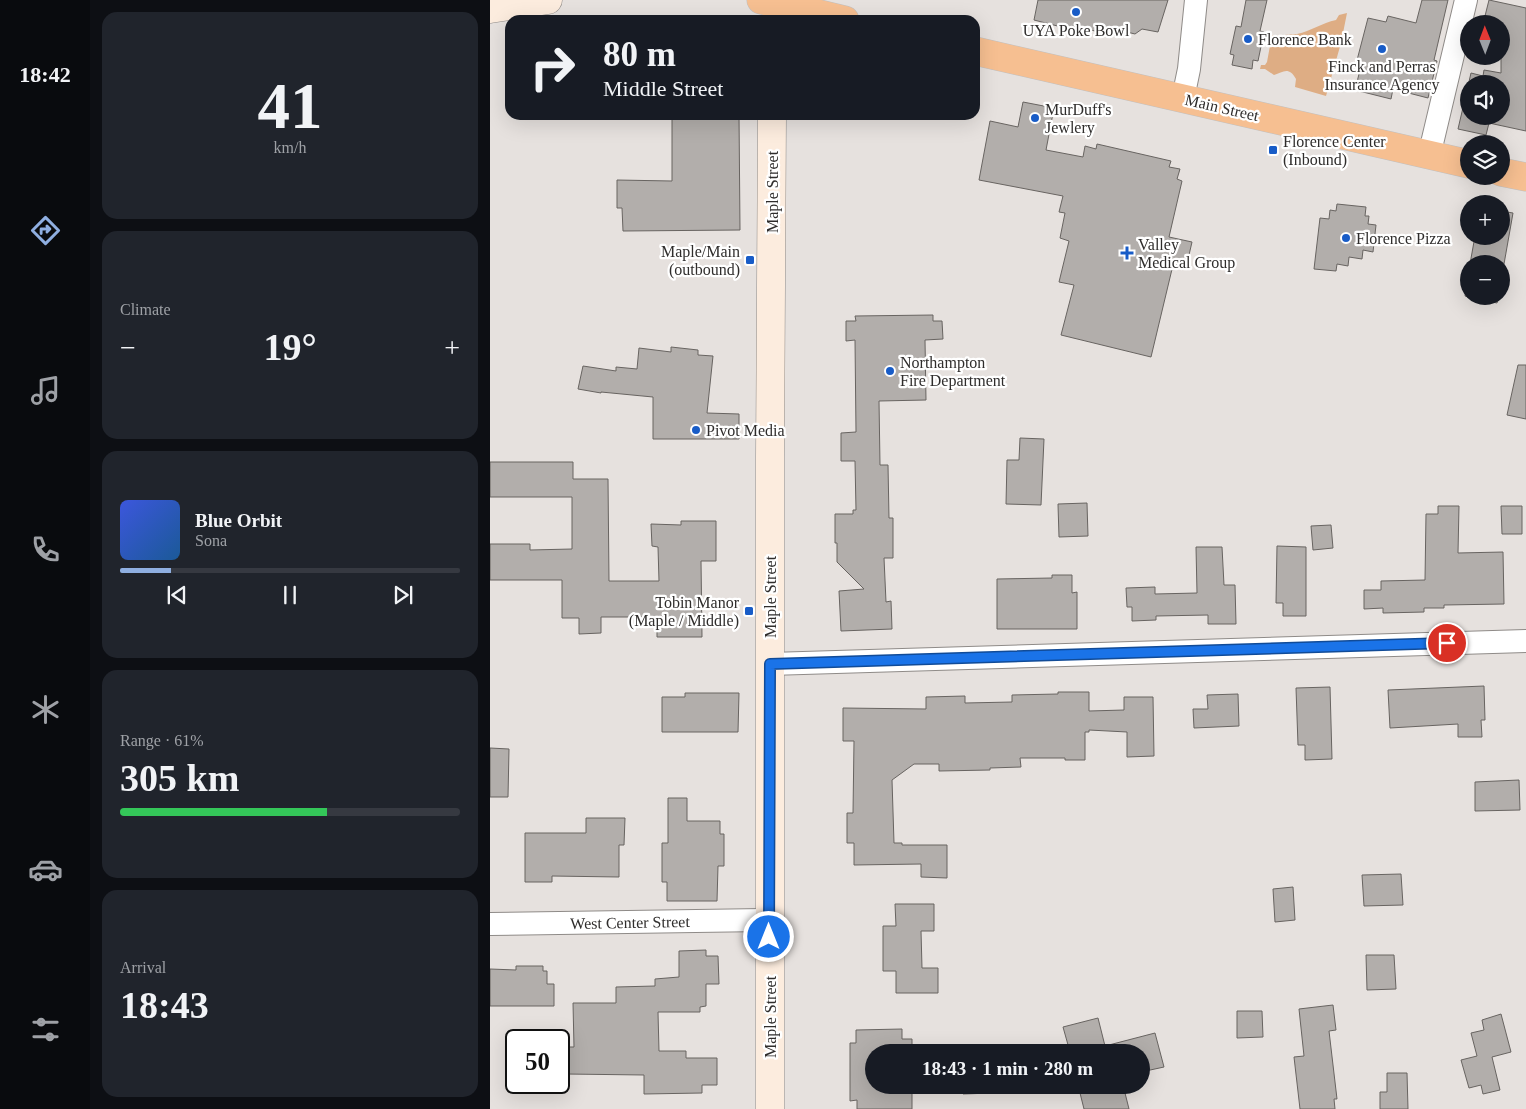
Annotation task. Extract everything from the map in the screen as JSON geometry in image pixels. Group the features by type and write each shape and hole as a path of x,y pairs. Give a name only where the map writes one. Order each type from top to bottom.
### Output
{"highway":[{"path":"767,5 819,15"},
{"name":"Main Street","path":"980,52 1460,162"},
{"path":"1510,174 1526,177"}],"main road":[{"path":"490,9 548,0"},
{"name":"Maple Street","path":"770,1109 772,120"}],"street":[{"path":"1184,98 1196,0"},
{"path":"1429,156 1466,0"},
{"path":"770,664 1526,641"},
{"name":"West Center Street","path":"490,924 769,920"}],"shaded area":[{"path":"1347,13 1341,43 1326,96 1295,87 1296,79 1291,72 1288,71 1274,75 1265,69 1260,69 1261,65 1265,65 1267,62 1272,35 1302,33 1336,20 1339,15"}],"building":[{"path":"1038,0 1168,0 1158,32 1142,29 1135,34 1123,31 1121,37 1082,28 1081,32 1034,20"},
{"name":"Florence Bank","path":"1246,0 1267,0 1260,31 1264,32 1258,61 1253,60 1252,69 1232,65 1234,55 1230,54 1236,26 1241,27"},
{"path":"1422,0 1448,0 1434,60 1437,61 1428,98 1393,89 1391,99 1355,90 1361,66 1356,64 1368,18 1386,22 1388,16 1416,23"},
{"path":"1489,0 1526,8 1526,131 1498,125 1510,125 1510,75 1483,75 1484,70 1501,73 1501,65 1510,65 1510,15 1485,15"},
{"name":"Valley Medical Group","path":"1023,102 1054,108 1046,150 1083,157 1085,146 1096,149 1097,144 1171,161 1169,167 1180,169 1177,179 1182,181 1169,237 1192,242 1186,268 1173,265 1151,357 1061,335 1074,285 1059,282 1069,241 1060,238 1065,213 1059,212 1063,196 979,180 990,121 1018,127"},
{"path":"672,120 739,120 740,230 623,231 622,208 617,208 617,180 672,181"},
{"path":"1460,120 1460,125 1488,125 1486,135 1458,129"},
{"name":"Florence Pizza","path":"1337,204 1366,207 1365,216 1369,216 1368,224 1376,225 1373,252 1363,250 1362,259 1349,257 1348,266 1337,264 1336,271 1314,269 1320,218 1329,219 1330,210 1336,211"},
{"path":"1510,212 1513,213 1510,230"},
{"path":"1473,245 1507,245 1506,255 1472,255"},
{"path":"933,315 933,321 942,321 943,339 925,340 926,400 879,401 880,465 888,465 889,518 893,518 893,558 884,558 886,602 891,601 892,629 841,631 839,591 864,589 837,562 837,543 835,543 835,514 853,514 853,510 856,510 855,461 841,461 841,433 856,432 855,340 846,341 846,321 856,321 855,316"},
{"path":"671,347 698,350 698,355 713,356 707,413 739,414 739,439 653,439 653,397 601,393 578,389 583,366 616,371 616,367 637,369 639,348 671,352"},
{"path":"1518,365 1526,365 1526,419 1507,415"},
{"path":"1020,438 1044,439 1041,505 1006,504 1007,460 1019,460"},
{"path":"490,462 573,462 573,479 608,479 609,581 659,581 658,547 652,546 651,524 681,525 681,521 716,521 716,561 701,561 702,637 657,637 657,617 601,617 601,633 579,634 579,618 562,618 562,580 490,580 490,544 530,544 530,550 572,549 572,497 490,497"},
{"path":"1087,503 1088,536 1059,537 1058,504"},
{"path":"1438,506 1459,506 1458,553 1503,552 1504,604 1444,605 1444,608 1424,608 1424,612 1383,613 1383,608 1364,609 1364,590 1381,590 1381,581 1425,580 1426,514 1438,514"},
{"path":"1501,506 1522,506 1522,534 1502,534"},
{"path":"1331,525 1333,548 1313,550 1311,526"},
{"path":"1277,546 1306,547 1306,616 1283,616 1283,603 1276,603"},
{"path":"1196,547 1222,547 1224,585 1235,585 1236,624 1208,624 1208,615 1156,616 1156,620 1132,621 1132,607 1127,607 1126,588 1155,587 1155,594 1197,593"},
{"path":"1052,575 1072,575 1072,593 1077,592 1077,629 997,629 997,579 1052,578"},
{"path":"1484,686 1485,720 1481,720 1482,737 1458,737 1458,724 1390,728 1388,690"},
{"path":"1330,687 1332,759 1305,760 1305,745 1298,745 1296,688"},
{"path":"1058,692 1089,692 1089,711 1124,710 1124,697 1153,697 1154,756 1127,757 1127,732 1089,730 1089,732 1085,732 1085,760 1020,758 1021,767 990,768 990,770 939,771 939,764 914,764 892,780 894,843 902,843 902,845 947,845 947,878 921,877 921,864 854,865 854,843 847,843 847,813 853,813 854,741 843,741 843,708 926,709 926,697 965,696 965,703 1012,702 1012,695 1058,694"},
{"path":"685,693 739,693 738,732 662,732 662,697 685,697"},
{"path":"1238,694 1239,726 1194,728 1193,709 1208,709 1207,695"},
{"path":"490,748 509,749 508,797 490,797"},
{"path":"1519,780 1520,810 1475,811 1475,782"},
{"path":"668,798 687,798 687,821 720,821 720,834 724,834 724,866 718,866 717,901 667,901 667,882 662,882 662,843 668,843"},
{"path":"586,818 625,818 624,845 619,845 619,877 552,876 552,882 525,882 525,833 586,833"},
{"path":"1401,874 1403,905 1364,906 1362,875"},
{"path":"1293,887 1295,920 1275,922 1273,889"},
{"path":"895,904 934,904 934,931 921,931 922,968 938,968 938,993 896,993 896,971 883,971 883,926 896,926"},
{"path":"706,950 706,956 718,956 719,984 706,984 706,1006 700,1007 700,1012 658,1012 659,1051 686,1051 686,1058 717,1058 717,1085 702,1085 702,1093 644,1094 644,1075 570,1074 570,1047 574,1047 573,1003 616,1003 616,987 655,986 655,979 679,977 679,951"},
{"path":"1366,955 1394,955 1396,989 1367,990"},
{"path":"516,966 543,966 543,971 547,971 547,984 554,984 554,1006 490,1006 490,969 516,970"},
{"path":"1333,1005 1336,1030 1329,1031 1337,1099 1334,1099 1335,1109 1300,1109 1294,1057 1304,1056 1299,1009"},
{"path":"1237,1011 1262,1011 1263,1037 1237,1038"},
{"path":"1501,1014 1511,1052 1492,1057 1500,1090 1483,1094 1481,1085 1469,1088 1461,1060 1477,1056 1471,1033 1484,1030 1482,1020"},
{"path":"1098,1018 1104,1044 1068,1044 1063,1027"},
{"path":"902,1029 902,1039 912,1039 912,1044 865,1044 865,1094 912,1094 912,1109 857,1109 857,1100 850,1101 850,1043 856,1043 856,1030"},
{"path":"1155,1033 1164,1067 1150,1070 1150,1044 1113,1044"},
{"path":"1387,1073 1407,1073 1408,1109 1380,1109 1380,1092 1387,1092"},
{"path":"1080,1094 1125,1094 1129,1109 1084,1109"}],"place":[{"name":"UYA Poke Bowl","path":"1076,12"},
{"name":"Florence Bank","path":"1248,39"},
{"name":"Finck and Perras Insurance Agency","path":"1382,49"},
{"name":"MurDuff's Jewlery","path":"1035,118"},
{"name":"Florence Center (Inbound)","path":"1273,150"},
{"name":"Florence Pizza","path":"1346,238"},
{"name":"Valley Medical Group","path":"1127,253"},
{"name":"Maple/Main (outbound)","path":"750,260"},
{"name":"Northampton Fire Department","path":"890,371"},
{"name":"Pivot Media","path":"696,430"},
{"name":"Tobin Manor (Maple / Middle)","path":"749,611"}],"route":[{"path":"769,937 770,664 1447,643"}]}
